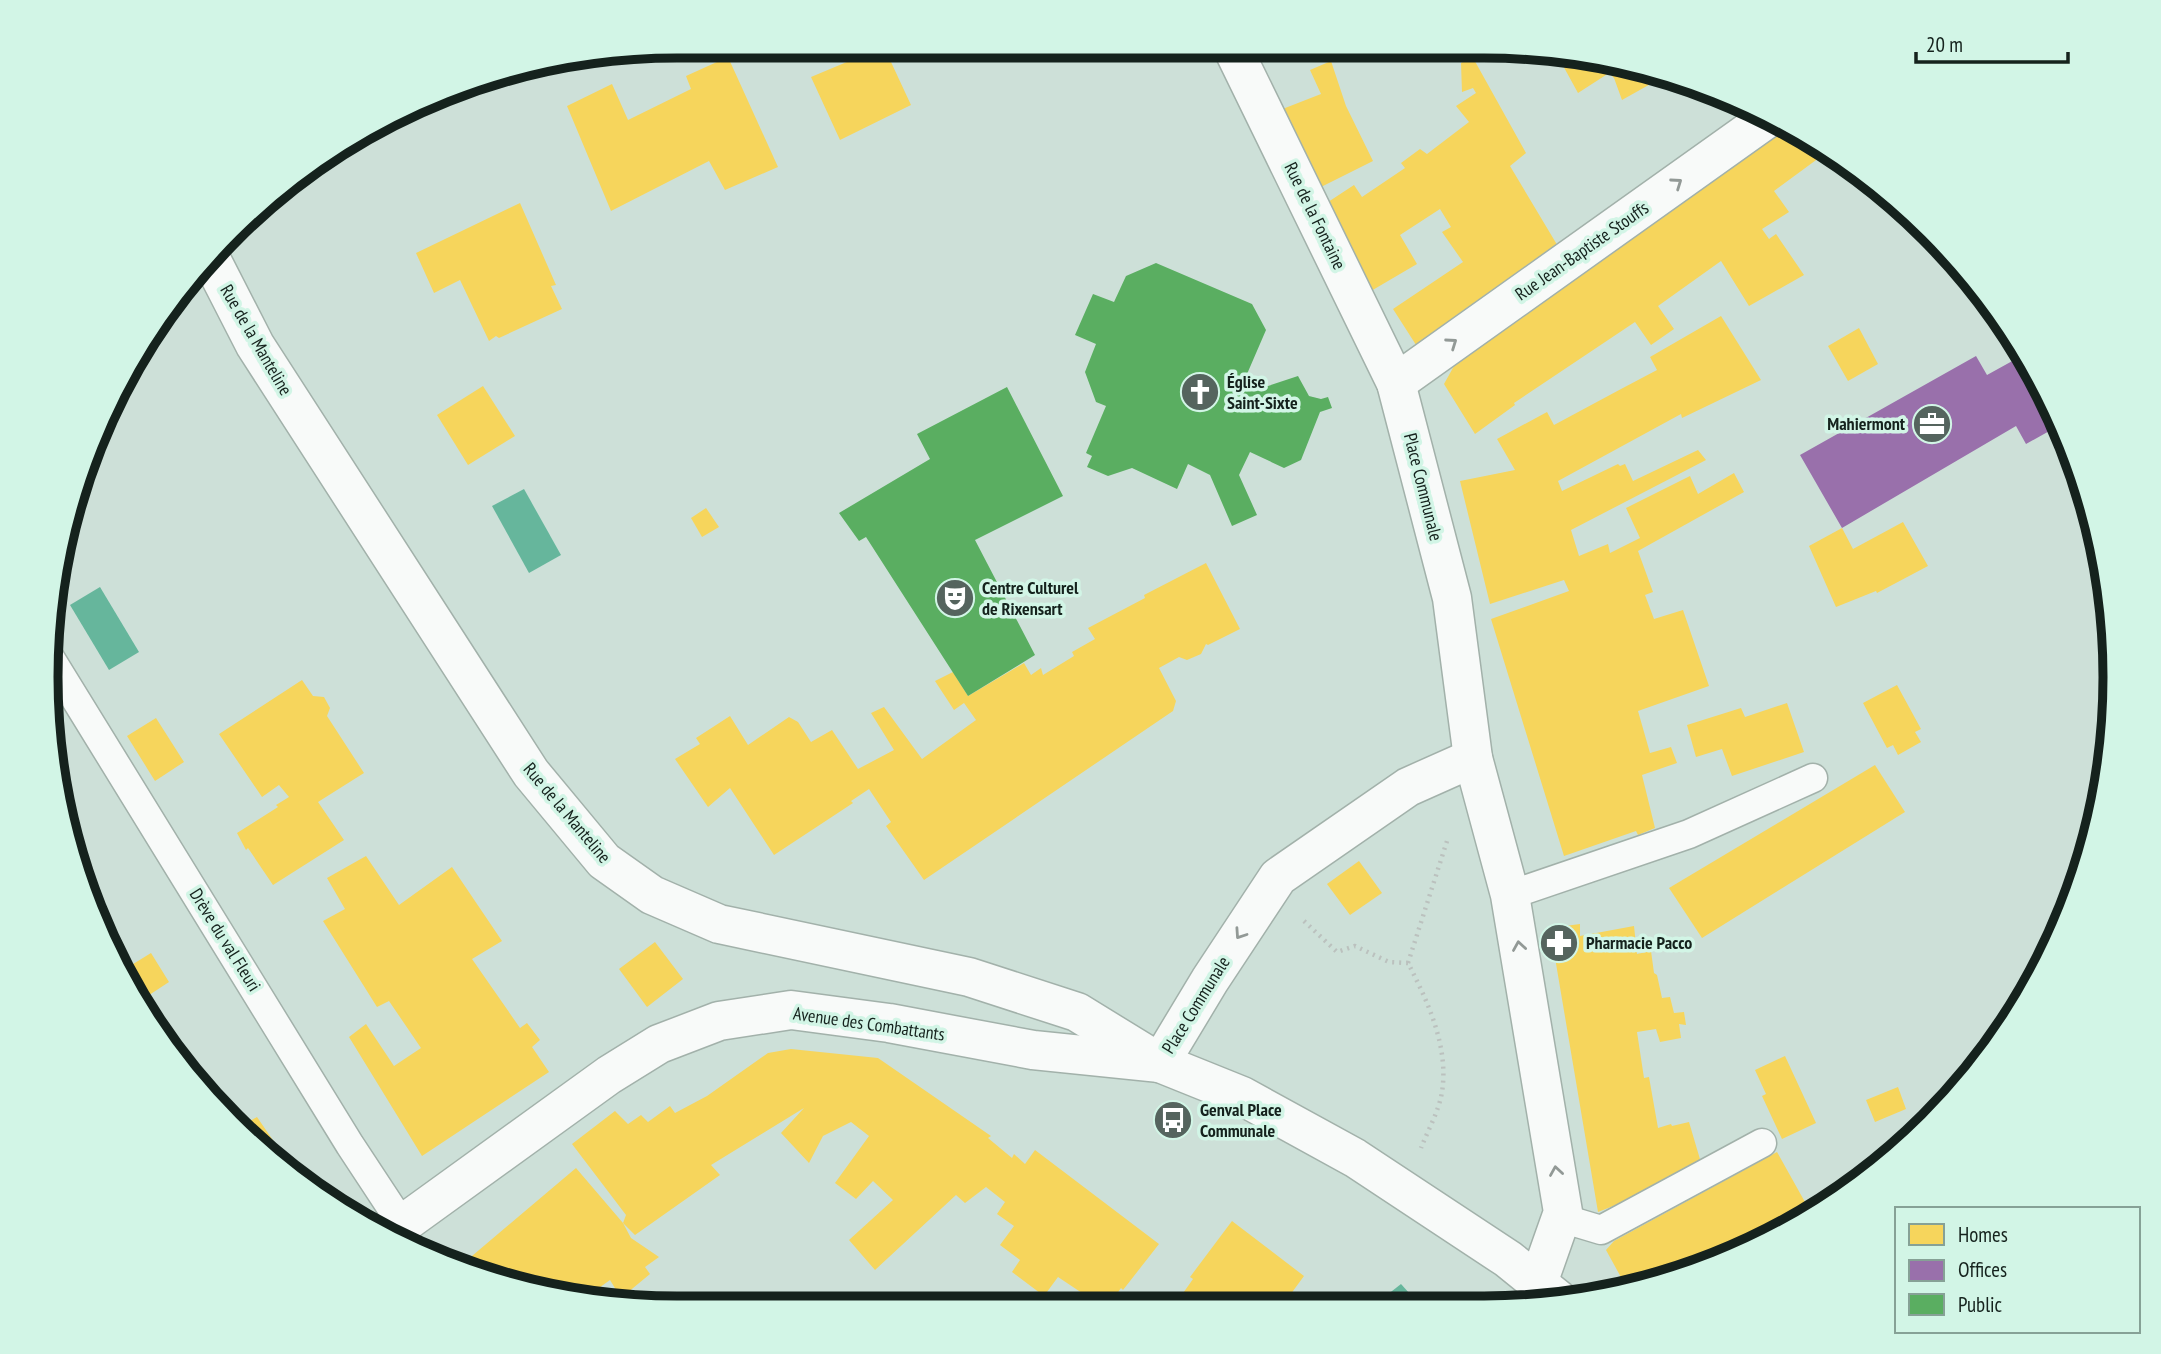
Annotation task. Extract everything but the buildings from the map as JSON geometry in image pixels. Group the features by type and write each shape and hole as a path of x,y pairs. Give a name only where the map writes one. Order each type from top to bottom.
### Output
{"street":[{"name":"Rue de la Fontaine","path":"1237,58 1396,383"},
{"name":"Rue Jean-Baptiste Stouffs","path":"1396,383 1761,123"},
{"name":"Rue de la Manteline","path":"214,266 254,345 531,773 604,861 652,895 719,924 969,977 1077,1012 1160,1063"},
{"name":"Place Communale","path":"1396,383 1452,598 1473,758 1510,894 1563,1212 1549,1292 1508,1259 1355,1158 1242,1096 1160,1063 1210,980 1278,877 1408,787 1473,758"},
{"name":"Avenue des Combattants","path":"397,1229 609,1075 659,1044 719,1021 791,1010 889,1023 1033,1050 1160,1063"}],"lane":[{"name":"Drève du val Fleuri","path":"58,671 350,1145 395,1228"},
{"path":"1510,894 1689,834 1813,778"},
{"path":"1561,1218 1601,1230 1762,1143"}],"path":[{"path":"1405,1191 1442,1093 1442,1055 1428,1001 1408,963 1450,832"},
{"path":"1278,877 1288,904 1337,952 1355,946 1388,961 1408,963"}],"shaded area":[{"path":"524,489 561,555 529,573 492,506"},
{"path":"100,587 139,652 109,670 70,605"},
{"path":"1401,1284 1412,1296 1386,1296"}],"place":[{"name":"Église Saint-Sixte","path":"1200,392"},
{"name":"Mahiermont","path":"1932,424"},
{"name":"Centre Culturel de Rixensart","path":"955,598"},
{"name":"Pharmacie Pacco","path":"1559,943"},
{"name":"Genval Place Communale","path":"1173,1120"}]}
